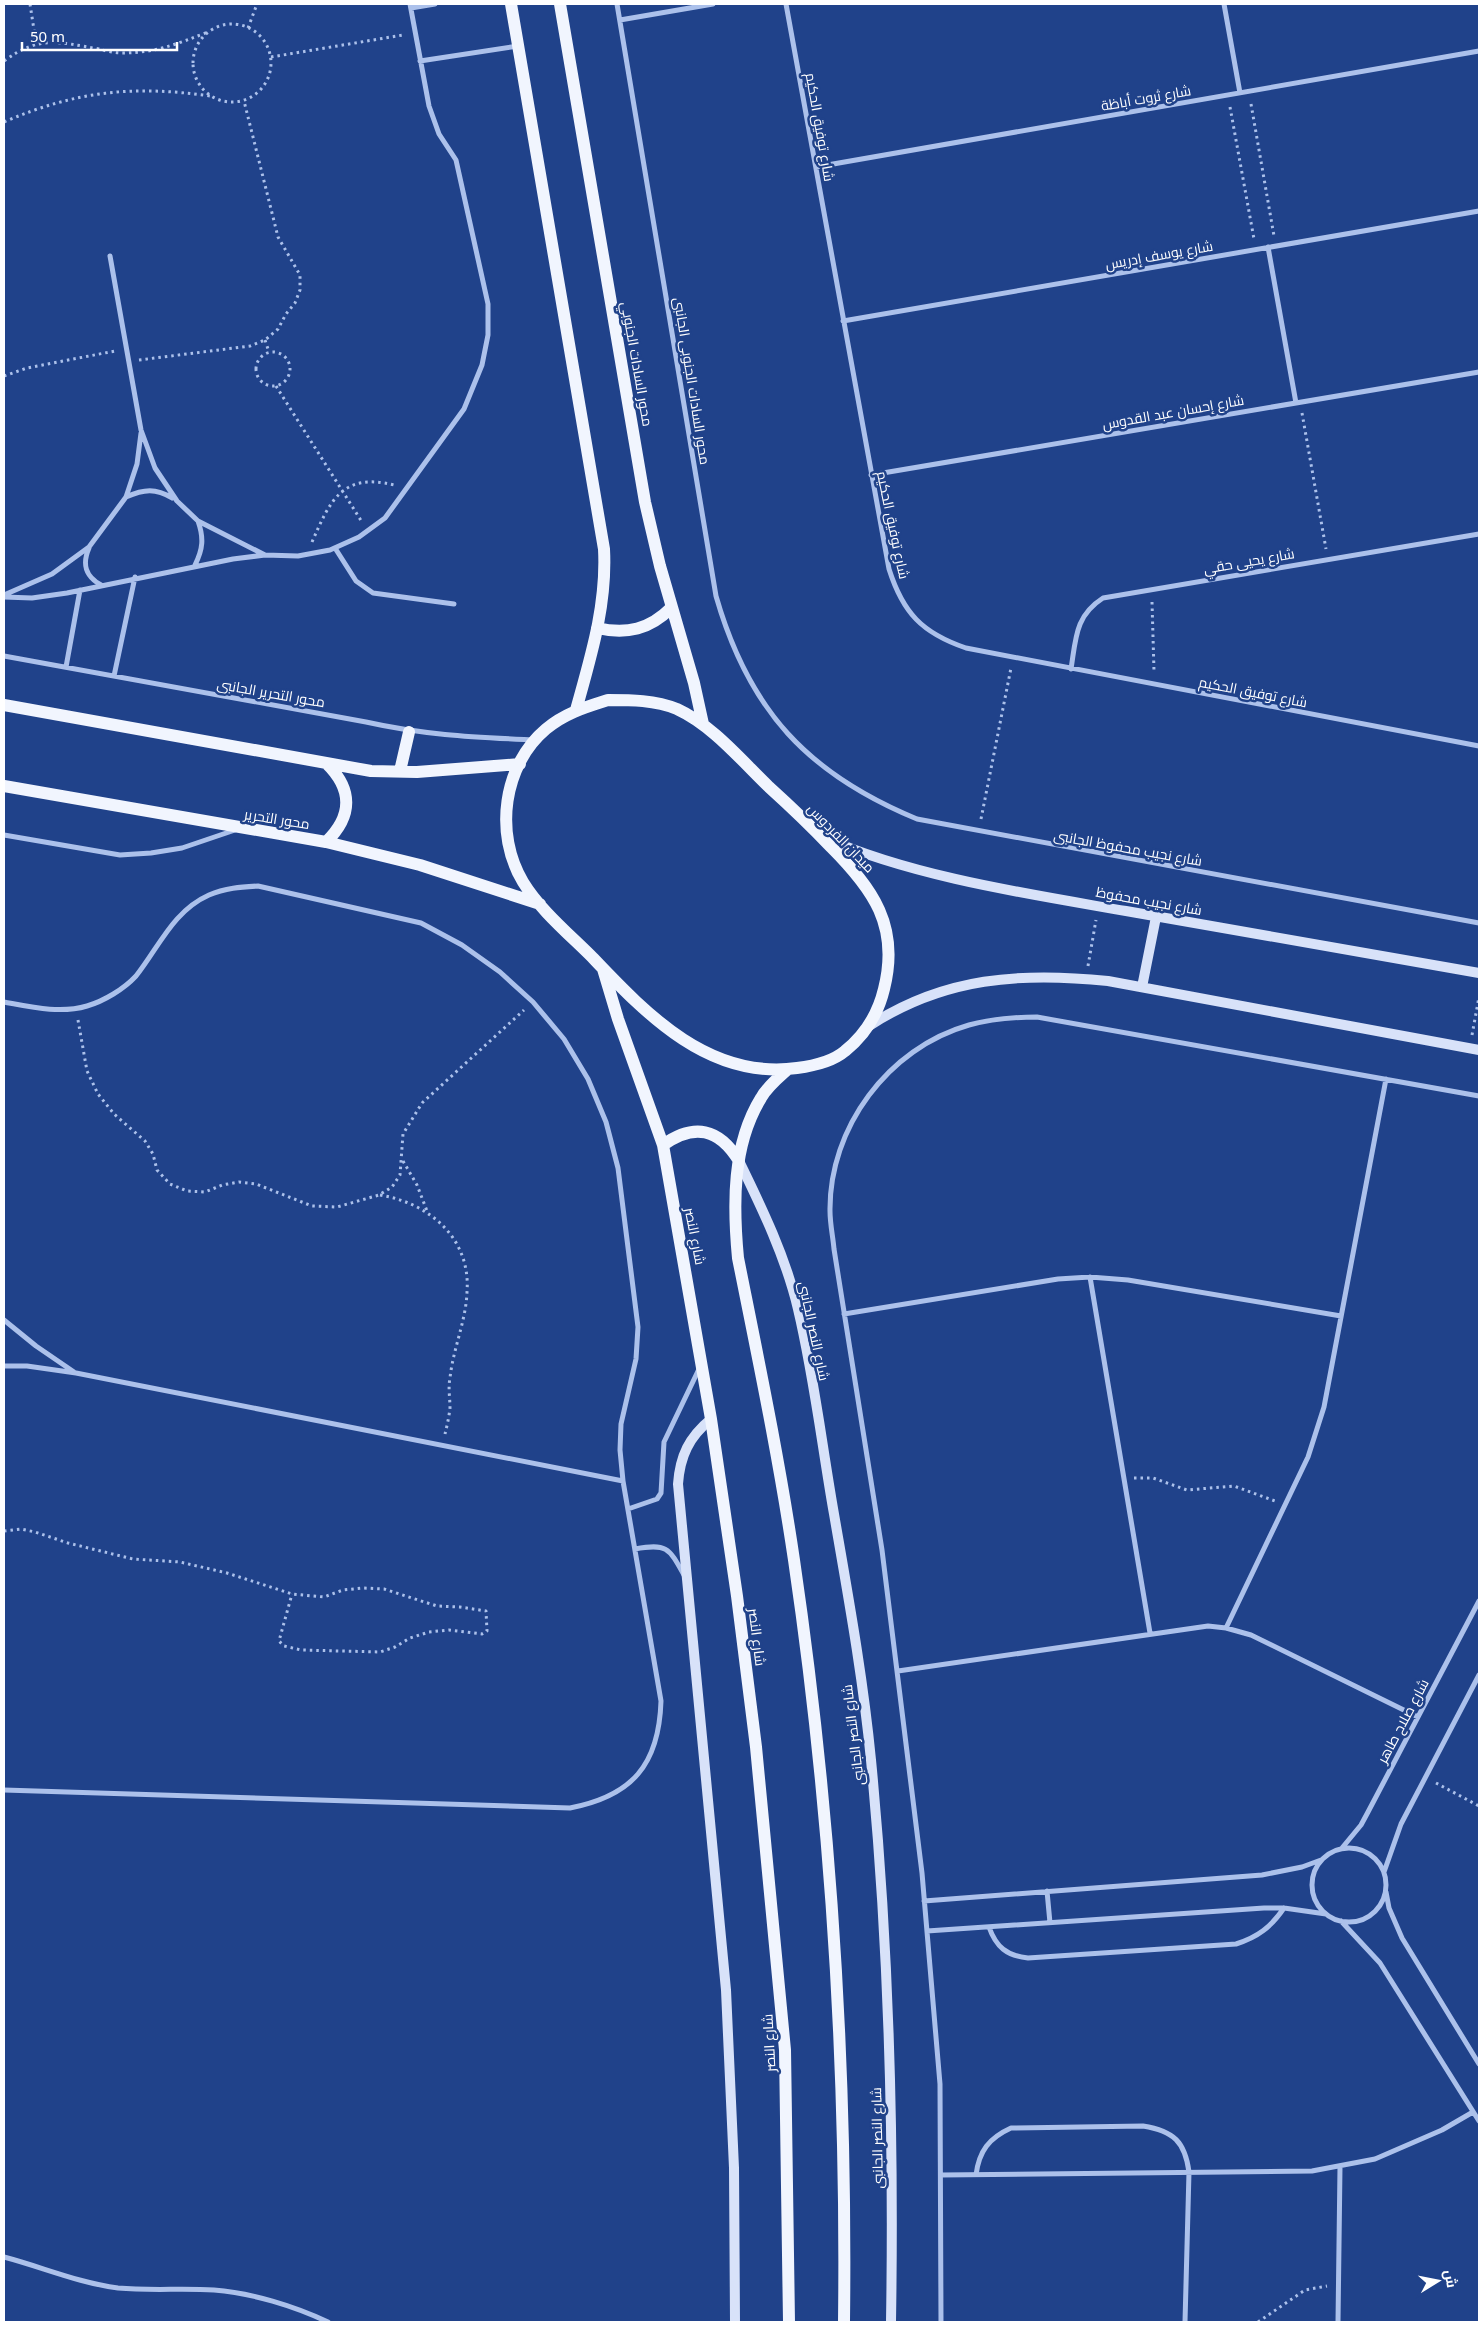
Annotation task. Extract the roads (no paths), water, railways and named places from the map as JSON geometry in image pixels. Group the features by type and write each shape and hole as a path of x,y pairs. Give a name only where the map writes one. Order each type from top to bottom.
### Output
{"main road":[{"path":"511,4 603,539 604,588 597,628 576,710"},
{"name":"محور السادات الجنوبي","path":"560,4 645,502 671,608 694,683 702,724"},
{"path":"597,628 620,631 643,627 654,622 671,608"},
{"name":"ميدان الفردوس","path":"608,700 643,700 676,709 702,724 857,873 873,895 884,920 889,947 888,974 881,1000 869,1026 843,1053 813,1066 787,1070 749,1069 718,1059 689,1044 647,1012 540,904 519,874 512,857 506,831 507,804 512,781 535,740 547,728 576,710 608,700"},
{"path":"4,705 371,771 400,772 520,764"},
{"path":"400,772 409,732"},
{"path":"326,763 341,780 346,802 344,818 337,831 326,842"},
{"name":"محور التحرير","path":"4,786 326,842 420,865 540,904"},
{"name":"شارع النصر","path":"603,969 618,1019 663,1145 711,1419 756,1747 784,2031 789,2322"},
{"path":"787,1070 762,1096 750,1120 739,1161 735,1220 738,1258 774,1436 794,1558 811,1681 824,1804 841,2051 844,2153 844,2322"},
{"path":"663,1145 678,1134 696,1131 714,1134 729,1145 739,1161"}],"street":[{"path":"4,596 32,598 80,590 195,565 265,555 298,556 335,548 359,537 385,518 464,410 482,365 488,335 488,304 456,160 439,134 428,106 415,33 411,6 435,4"},
{"name":"محور السادات الجنوبى الجانبى","path":"617,4 716,596 725,628 738,660 773,717 795,742"},
{"path":"620,20 713,4"},
{"name":"شارع توفيق الحكيم","path":"786,4 889,569 896,591 908,611 924,628 944,641 966,648 1479,746"},
{"path":"1224,4 1240,92"},
{"path":"420,61 519,46"},
{"name":"شارع ثروت أباظة","path":"816,167 1479,51"},
{"name":"شارع يوسف إدريس","path":"844,321 1479,211"},
{"path":"1268,247 1298,402"},
{"path":"110,256 141,430 155,468 177,501"},
{"name":"شارع إحسان عبد القدوس","path":"871,475 1479,372"},
{"path":"101,585 91,579 85,570 84,558 89,547 126,497 137,464 141,430"},
{"path":"126,497 143,490 162,491 177,501 198,521 265,555"},
{"path":"195,565 202,551 203,536 198,521"},
{"name":"شارع يحيى حقي","path":"1071,669 1078,630 1083,617 1092,606 1104,598 1479,534"},
{"path":"4,596 52,574 89,547"},
{"path":"335,548 356,581 373,593 454,604"},
{"path":"114,676 134,577"},
{"path":"66,667 80,590"},
{"name":"محور التحرير الجانبى","path":"4,656 366,722 409,732 535,740"},
{"name":"شارع نجيب محفوظ الجانبى","path":"795,742 829,772 852,788 884,805 917,819 978,832 1479,923"},
{"path":"4,835 120,855 182,848 241,828"},
{"name":"شارع نجيب محفوظ","path":"820,836 853,850 922,870 1099,907 1479,973"},
{"path":"4,1002 59,1010 87,1006 113,994 135,977 170,926 188,908 209,895 233,888 258,886 421,924 462,945 500,972 533,1002 564,1039 588,1079 606,1122 618,1168 638,1326 636,1359 621,1424 620,1450 623,1481 661,1701 660,1727 653,1752 638,1774 619,1792 596,1803 570,1808 4,1790"},
{"path":"1142,987 1156,916"},
{"path":"869,1026 897,1008 935,993 976,983 1017,977 1060,976 1142,987 1474,1049"},
{"path":"941,2322 940,2084 924,1901 898,1671 882,1550 844,1314 830,1211 833,1176 842,1142 858,1109 879,1081 906,1057 936,1038 968,1025 1002,1018 1037,1017 1479,1096"},
{"path":"1226,1628 1285,1505 1317,1432 1386,1080"},
{"name":"شارع النصر الجانبى","path":"739,1161 762,1209 798,1308 837,1532 870,1757 882,1891 888,2025 891,2160 891,2322"},
{"path":"844,1314 1058,1279 1090,1277 1128,1280 1341,1316"},
{"path":"1090,1277 1150,1633"},
{"path":"4,1320 36,1346 76,1373"},
{"path":"628,1509 657,1499 660,1493 664,1442 670,1426 702,1364"},
{"path":"4,1366 27,1366 76,1373 623,1481"},
{"path":"711,1419 699,1428 690,1440 683,1454 678,1484 726,1990 734,2168 735,2322"},
{"path":"635,1549 652,1546 663,1547 671,1553 688,1583"},
{"name":"شارع صلاح طاهر","path":"1342,1848 1361,1825 1479,1601"},
{"path":"898,1671 1190,1627 1226,1628 1251,1635 1418,1717"},
{"path":"1479,1675 1401,1824 1384,1872 1389,1908 1402,1938 1479,2064"},
{"path":"1326,1914 1318,1905 1313,1894 1312,1882 1314,1870 1330,1852 1352,1847 1371,1855 1384,1872"},
{"path":"924,1901 1262,1875 1302,1867 1321,1860"},
{"path":"1047,1891 1050,1923"},
{"path":"927,1931 1284,1908 1326,1914 1341,1921 1350,1922 1369,1916 1377,1910 1386,1892"},
{"path":"988,1927 994,1940 1003,1950 1015,1956 1048,1957 1236,1944 1264,1932 1284,1908"},
{"path":"1341,1921 1380,1963 1479,2121"},
{"path":"941,2175 1312,2171 1375,2159 1442,2130 1473,2112"},
{"path":"976,2175 978,2159 985,2145 997,2135 1011,2128 1143,2126 1161,2129 1177,2139 1187,2154 1190,2172 1186,2322"},
{"path":"1338,2322 1340,2167"},
{"path":"4,2256 96,2284 119,2288 216,2290 258,2298 304,2311 328,2322"}]}
